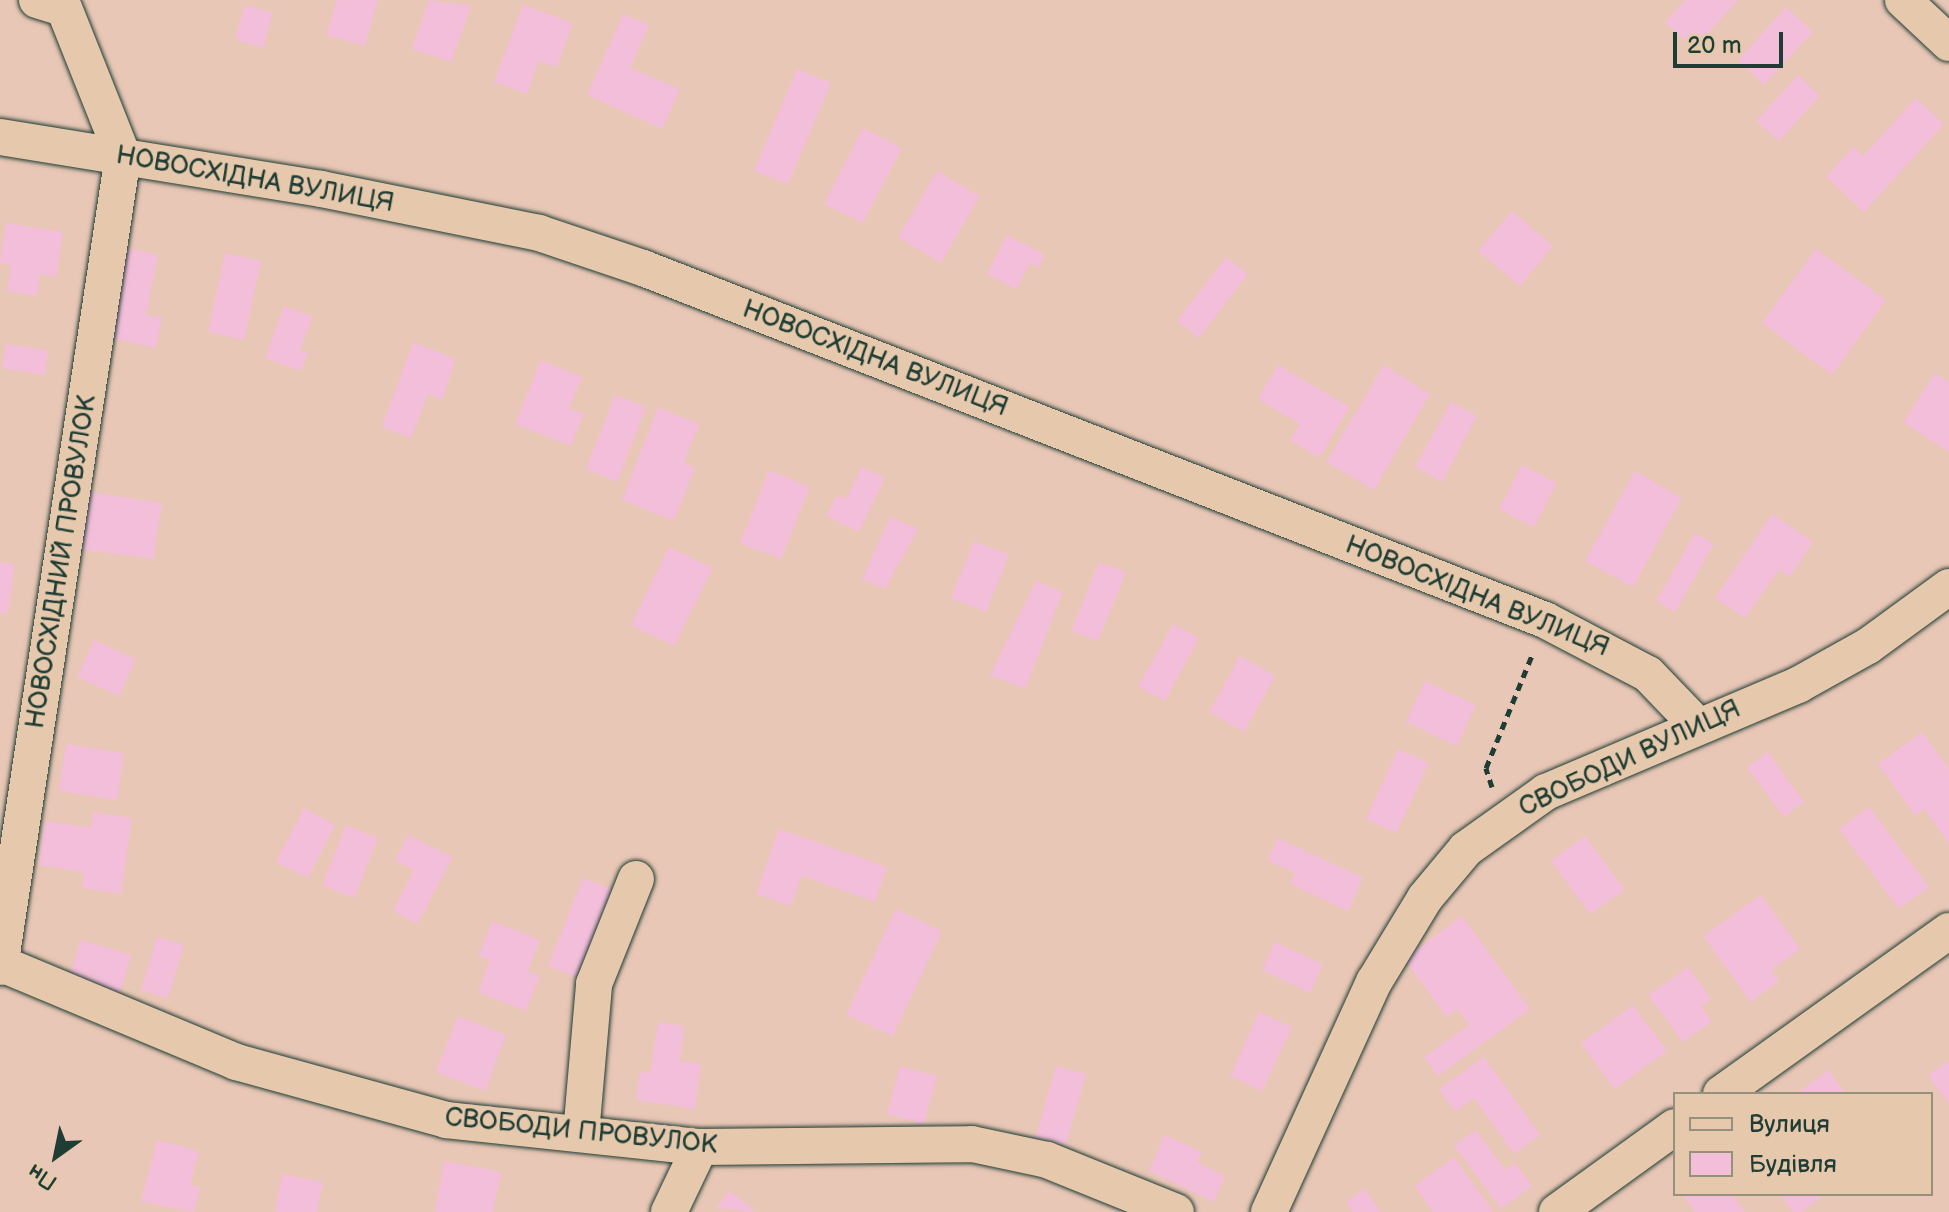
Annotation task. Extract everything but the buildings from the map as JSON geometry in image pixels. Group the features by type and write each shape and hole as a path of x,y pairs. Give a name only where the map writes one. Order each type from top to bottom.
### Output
{"street":[{"path":"37,0 64,8 123,156"},
{"path":"1903,0 1949,43"},
{"name":"НОВОСХІДНА ВУЛИЦЯ","path":"0,137 123,156 539,233 1545,620 1648,674 1697,725"},
{"name":"НОВОСХІДНИЙ ПРОВУЛОК","path":"1,966 15,772 123,156"},
{"name":"СВОБОДИ ВУЛИЦЯ","path":"1269,1212 1382,970 1425,898 1466,849 1503,819 1546,792 1697,725 1798,685 1868,646 1949,587"},
{"path":"581,1134 594,984 636,879"},
{"path":"1724,1092 1949,931"},
{"name":"СВОБОДИ ПРОВУЛОК","path":"1,966 236,1062 340,1095 446,1120 700,1147 972,1144 1047,1160 1176,1212"},
{"path":"1557,1212 1673,1128"},
{"path":"669,1212 700,1147"}],"path":[{"path":"1503,819 1486,768 1545,620"}]}
